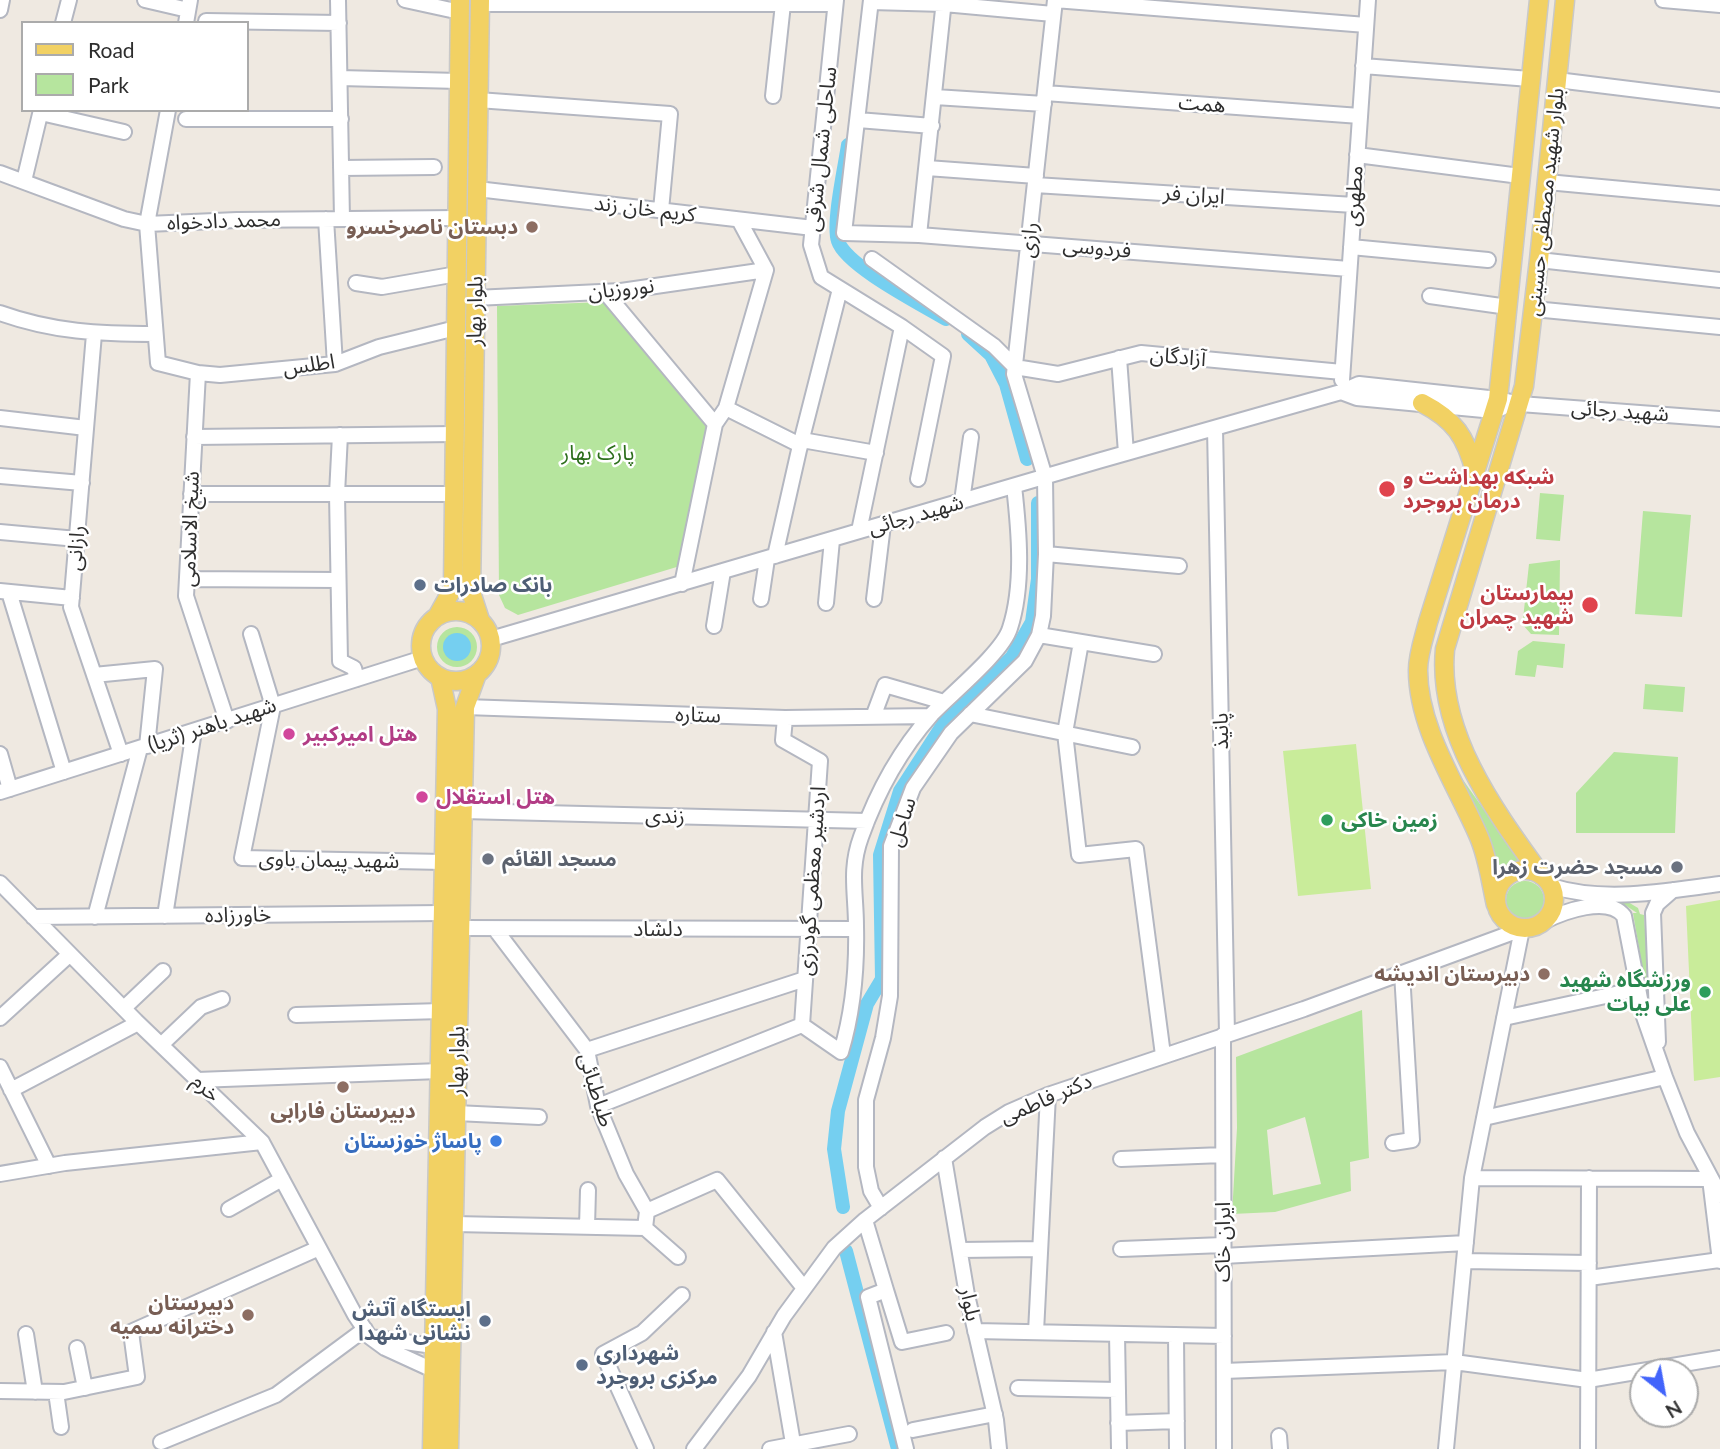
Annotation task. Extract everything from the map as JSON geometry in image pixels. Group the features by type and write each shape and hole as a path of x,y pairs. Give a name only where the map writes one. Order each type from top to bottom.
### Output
{"main road":[{"name":"بلوار شهید مصطفی حسینی","path":"1496,905 1481,840 1446,769 1426,715 1419,681 1419,657 1496,404 1539,0"},
{"name":"بلوار شهید مصطفی حسینی","path":"1546,880 1504,824 1468,759 1455,731 1446,701 1443,672 1445,649 1520,404 1527,367 1565,0"},
{"name":"بلوار بهار","path":"480,2 471,592 481,620"},
{"name":"بلوار بهار","path":"438,615 453,588 460,6"},
{"path":"1512,260 1539,261"},
{"path":"456,370 474,371"},
{"path":"1422,403 1443,415 1455,427 1466,445 1475,474"},
{"path":"460,611 481,620 491,639 489,659 477,674 459,680 440,677 433,672 423,659 421,649 425,630 438,615 460,611"},
{"name":"بلوار بهار","path":"449,1449 465,707 477,674"},
{"name":"بلوار بهار","path":"432,1449 447,709 440,677"},
{"path":"1446,769 1468,759"},
{"path":"1519,870 1534,871 1546,880 1555,901 1545,921 1522,929 1508,924 1496,905 1497,890 1505,877 1519,870"}],"street":[{"path":"0,10 2,0"},
{"path":"64,21 69,0"},
{"path":"145,0 188,11"},
{"path":"338,0 342,219"},
{"path":"405,0 460,6"},
{"name":"مطهری","path":"1341,392 1367,0"},
{"path":"1663,0 1720,5"},
{"path":"932,126 858,120 871,1 1054,5 1366,25"},
{"path":"480,2 836,2"},
{"name":"ساحلی شمال شرقی","path":"836,2 811,245 821,277 943,356 918,479"},
{"path":"919,235 944,2"},
{"path":"773,96 783,4"},
{"name":"رازی","path":"1045,477 1014,374 1054,5"},
{"path":"248,22 339,23"},
{"path":"1363,66 1530,79"},
{"path":"340,78 459,80"},
{"path":"1557,80 1720,100"},
{"name":"همت","path":"935,97 1044,98 1360,116"},
{"path":"478,100 670,114 661,211"},
{"path":"24,181 41,112"},
{"path":"45,112 124,132"},
{"path":"0,313 32,325 94,334 155,334 147,224 168,112"},
{"path":"186,119 341,119"},
{"name":"فردوسی","path":"858,120 844,233 919,235 1349,269"},
{"path":"1357,155 1520,176"},
{"path":"341,168 433,167"},
{"name":"ایران فر","path":"927,167 1036,180 1354,205"},
{"name":"محمد دادخواه","path":"0,173 124,219 147,224 237,220 458,218"},
{"path":"1547,182 1720,198"},
{"name":"کریم خان زند","path":"477,190 813,228"},
{"path":"326,219 335,364"},
{"path":"682,584 715,424 726,408 766,271 739,220"},
{"path":"1351,247 1488,260"},
{"path":"872,259 994,346 1015,367"},
{"path":"1539,261 1720,279"},
{"name":"نوروزیان","path":"475,299 605,292 766,271"},
{"path":"356,283 382,287 457,274"},
{"path":"761,599 839,289"},
{"path":"605,292 715,424"},
{"path":"1430,296 1508,307"},
{"path":"1534,309 1720,327"},
{"path":"859,531 902,327"},
{"name":"اطلس","path":"155,334 158,363 198,373 220,375 335,364 379,347 456,328"},
{"name":"رازانی","path":"94,334 71,607 121,754"},
{"name":"آزادگان","path":"1015,367 1058,374 1141,353 1342,372"},
{"path":"1119,358 1126,453"},
{"name":"شیخ الاسلامی","path":"198,373 186,596 227,721"},
{"name":"شهید رجائی","path":"491,639 1341,392 1359,384 1496,404"},
{"name":"شهید رجائی","path":"1341,392 1357,398 1422,403 1520,404 1720,419"},
{"path":"726,408 801,443 876,453"},
{"path":"0,418 86,428"},
{"name":"پانیذ","path":"1215,428 1225,1035"},
{"path":"194,437 455,434"},
{"path":"340,435 337,494 340,661 354,668 357,679"},
{"path":"962,501 971,437"},
{"path":"0,476 82,483"},
{"name":"ساحل","path":"881,1208 870,1191 866,1167 866,1100 883,1038 890,996 891,846 912,788 951,733 1025,661 1039,635 1044,616 1045,477"},
{"name":"ساحل","path":"802,1025 841,1052 851,1018 856,929 853,866 867,821 886,777 909,742 930,716 990,657 1010,630 1019,569 1014,486"},
{"path":"191,494 454,494"},
{"path":"874,599 883,524"},
{"path":"0,532 77,539"},
{"path":"826,603 832,540"},
{"path":"1046,554 1178,566"},
{"path":"713,626 723,571"},
{"path":"187,579 338,580"},
{"path":"64,772 4,591 72,598"},
{"path":"251,634 273,706"},
{"path":"1039,635 1154,654"},
{"path":"1081,642 1065,733 1079,855 1136,849 1163,1055"},
{"name":"شهید باهنر (ثریا)","path":"5,790 423,659"},
{"path":"94,675 155,669 143,747 95,916"},
{"path":"873,717 885,685 944,702"},
{"name":"شهید پیمان باوی","path":"273,706 242,858 444,862"},
{"name":"ستاره","path":"465,707 785,718 930,716"},
{"path":"970,714 1132,747"},
{"name":"اردشیر معظمی گودرزی","path":"785,718 783,740 820,761 802,1025"},
{"path":"165,916 194,731"},
{"path":"0,754 5,790"},
{"name":"زندی","path":"462,811 867,821"},
{"path":"1546,880 1579,893 1616,895 1720,884"},
{"name":"خرم","path":"0,883 138,1023 262,1142 368,1333 385,1348 433,1370"},
{"path":"1659,1059 1653,913 1657,904 1673,890"},
{"path":"1545,921 1577,909 1608,907 1621,912 1625,919 1643,1014 1665,1077 1687,1133 1720,1195"},
{"name":"خاورزاده","path":"33,917 443,913"},
{"name":"دلشاد","path":"460,928 856,929"},
{"name":"طباطبائی","path":"495,929 587,1050 598,1106 626,1174 647,1211"},
{"path":"1446,1449 1472,1178 1522,929"},
{"name":"دکتر فاطمی","path":"694,1449 749,1376 774,1332 835,1248 865,1220 993,1122 1048,1095 1522,929"},
{"path":"0,1018 70,954"},
{"path":"124,1008 163,971"},
{"path":"1393,1143 1412,1140 1402,973"},
{"path":"587,1050 805,979"},
{"path":"1504,1018 1638,989"},
{"path":"161,1045 201,1007 222,999"},
{"path":"296,1015 442,1011"},
{"path":"11,1090 138,1023"},
{"path":"598,1106 802,1025"},
{"name":"ایران خاک","path":"1224,1449 1225,1035"},
{"path":"0,1067 49,1166"},
{"path":"197,1080 440,1071"},
{"path":"1484,1118 1665,1077"},
{"path":"1036,1332 1048,1095"},
{"path":"456,1113 539,1117"},
{"path":"0,1174 262,1142"},
{"path":"1121,1159 1223,1155"},
{"name":"بلوار","path":"944,1158 975,1331 995,1414 999,1449"},
{"path":"1472,1178 1710,1179"},
{"path":"1588,1449 1589,1178"},
{"path":"1464,1261 1589,1270 1720,1260 1710,1179"},
{"path":"229,1209 282,1180"},
{"path":"645,1228 647,1211 718,1180 804,1288"},
{"path":"587,1227 588,1190"},
{"path":"865,1220 902,1342 946,1333"},
{"path":"454,1224 645,1228 678,1257"},
{"path":"1121,1249 1223,1250 1466,1242"},
{"path":"0,1391 56,1392 137,1377 131,1332 319,1248"},
{"path":"960,1250 1040,1249"},
{"path":"886,1290 868,1297 906,1449"},
{"path":"646,1449 603,1354 642,1333 681,1295"},
{"path":"975,1331 1224,1336"},
{"path":"774,1332 794,1447"},
{"path":"161,1442 276,1395 368,1333 433,1346"},
{"path":"26,1334 35,1392"},
{"path":"1117,1334 1119,1449"},
{"path":"1176,1335 1177,1449"},
{"path":"77,1348 85,1388"},
{"path":"1224,1371 1454,1362 1588,1380 1720,1358"},
{"path":"1018,1388 1118,1390"},
{"path":"56,1392 61,1427"},
{"path":"912,1430 995,1414"},
{"path":"1118,1423 1177,1421"},
{"path":"770,1449 794,1447 849,1434"}],"green space":[{"name":"پارک بهار","path":"605,302 707,425 680,566 518,615 505,608 499,595 497,306"},
{"path":"1540,493 1564,495 1560,541 1536,539"},
{"path":"1643,511 1691,515 1682,617 1635,614"},
{"path":"1560,560 1559,635 1531,634 1523,625 1529,564"},
{"path":"457,627 471,633 477,647 471,661 457,667 443,661 437,647 443,633"},
{"path":"1533,641 1565,644 1563,668 1537,665 1535,677 1515,675 1518,651"},
{"path":"1645,684 1685,687 1683,712 1643,709"},
{"name":"زمین خاکی","path":"1356,744 1371,889 1298,896 1283,751"},
{"path":"1614,752 1678,757 1675,833 1576,833 1576,793"},
{"path":"1461,777 1522,864 1500,874"},
{"path":"1525,881 1539,886 1544,900 1539,914 1525,919 1511,914 1506,900 1511,886"},
{"name":"ورزشگاه شهید علی بیات","path":"1720,900 1720,1077 1694,1081 1686,906"},
{"path":"1628,902 1644,915 1651,1019 1633,913 1637,913 1625,905 1577,903"},
{"path":"1362,1010 1369,1158 1350,1162 1351,1191 1275,1212 1232,1214 1237,1128 1236,1057","holes":["1305,1117 1321,1184 1273,1195 1267,1130"]}],"water":[{"path":"457,633 467,637 471,647 467,657 457,661 447,657 443,647 447,637"}],"waterway":[{"path":"848,145 838,208 838,241 844,251 869,273 946,319"},
{"path":"968,334 991,355 1006,384 1027,459"},
{"path":"843,1207 834,1149 838,1111 867,1004 882,979 880,855 900,791 944,723 1012,657 1032,622 1038,579 1038,503"},
{"path":"846,1251 898,1449"}],"place":[{"name":"دبستان ناصرخسرو","path":"532,227"},
{"name":"شبکه بهداشت و درمان بروجرد","path":"1387,489"},
{"name":"بانک صادرات","path":"420,585"},
{"name":"بیمارستان شهید چمران","path":"1590,605"},
{"name":"هتل امیرکبیر","path":"289,734"},
{"name":"هتل استقلال","path":"422,797"},
{"name":"زمین خاکی","path":"1327,820"},
{"name":"مسجد القائم","path":"488,859"},
{"name":"مسجد حضرت زهرا","path":"1677,867"},
{"name":"دبیرستان اندیشه","path":"1544,974"},
{"name":"ورزشگاه شهید علی بیات","path":"1705,992"},
{"name":"دبیرستان فارابی","path":"343,1087"},
{"name":"پاساژ خوزستان","path":"496,1141"},
{"name":"دبیرستان دخترانه سمیه","path":"248,1315"},
{"name":"ایستگاه آتش نشانی شهدا","path":"485,1321"},
{"name":"شهرداری مرکزی بروجرد","path":"582,1365"}]}
